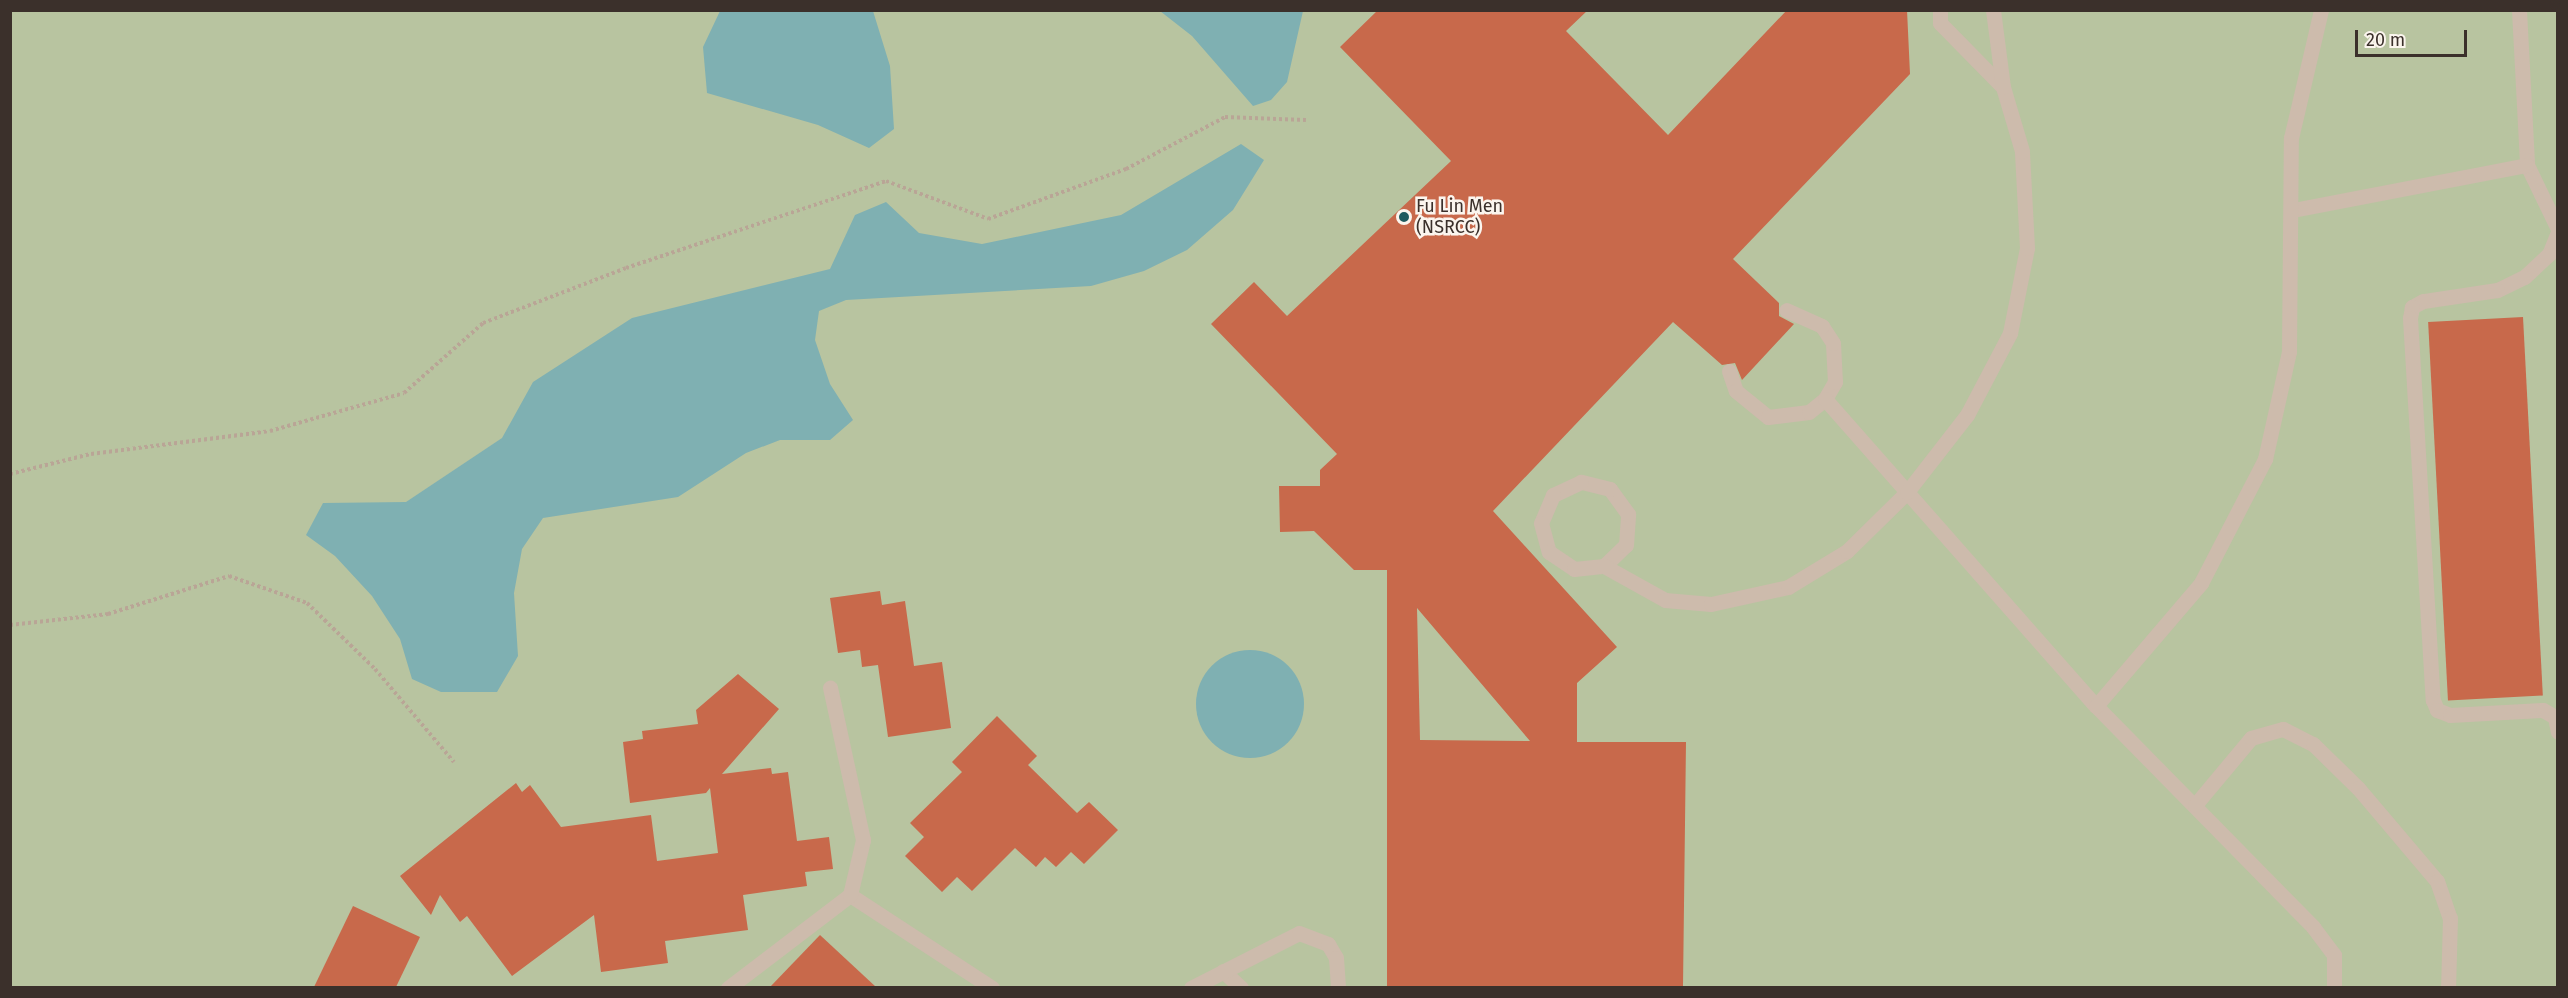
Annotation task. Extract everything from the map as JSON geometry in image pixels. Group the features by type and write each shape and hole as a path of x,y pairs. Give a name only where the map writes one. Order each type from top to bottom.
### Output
{"lane":[{"path":"1940,10 1940,22 2003,87"},
{"path":"1604,566 1626,545 1628,514 1610,489 1581,482 1553,495 1540,523 1549,552 1574,569 1604,566 1665,600 1711,604 1788,587 1847,551 1907,492 1967,416 2010,333 2027,248 2022,151 2003,87 1993,10"},
{"path":"2096,706 2201,583 2265,459 2289,352 2293,210 2291,138 2321,10"},
{"path":"2519,10 2527,165 2558,230 2549,254 2524,278 2497,290 2423,301 2412,307 2410,318 2433,700 2437,710 2450,715 2543,710 2555,717 2558,732"},
{"path":"2293,210 2527,165"},
{"path":"1729,371 1736,391 1749,407 1768,417 1809,412 1825,399 1835,382 1833,343 1822,326 1786,310"},
{"path":"1825,399 2096,706 2313,927 2334,954 2334,987"},
{"path":"728,987 850,896 863,840 830,688"},
{"path":"2195,805 2251,738 2283,729 2313,744 2358,788 2437,881 2450,918 2448,987"},
{"path":"850,896 992,987"},
{"path":"1191,987 1281,940 1313,935 1328,944 1336,958 1338,987"},
{"path":"1223,971 1241,987"}],"path":[{"path":"10,474 91,454 270,431 404,393 483,323 626,268 886,181 988,219 1126,169 1225,117 1306,120"},
{"path":"10,625 108,614 229,576 307,603 375,669 454,762"}],"green space":[{"path":"10,11 2557,11 2557,987 10,987"}],"water":[{"path":"720,11 873,11 890,66 894,129 869,148 818,125 707,93 703,47"},
{"path":"1160,11 1303,11 1287,82 1271,100 1253,106 1192,36"},
{"path":"1241,144 1264,160 1233,210 1187,250 1144,271 1091,286 846,300 819,311 815,340 830,384 853,420 830,440 780,440 746,453 678,497 543,518 522,549 514,593 518,656 497,692 441,692 412,679 400,639 372,596 335,556 306,535 323,503 406,502 502,438 533,382 632,318 830,269 855,215 886,202 919,233 982,244 1121,215"},
{"path":"1250,650 1271,654 1288,666 1300,683 1304,704 1300,725 1288,742 1271,754 1250,758 1229,754 1212,742 1200,725 1196,704 1200,683 1212,666 1229,654"}],"building":[{"path":"1378,10 1588,10 1566,31 1668,135 1787,10 1907,10 1910,74 1733,259 1779,303 1779,316 1794,324 1742,380 1735,363 1722,365 1673,322 1493,511 1617,647 1577,683 1577,742 1686,742 1683,987 1387,987 1387,570 1354,570 1314,531 1280,532 1279,486 1320,486 1320,470 1337,454 1211,324 1254,282 1287,316 1451,161 1340,47","holes":["1417,608 1530,741 1420,740"]},
{"path":"2523,317 2543,695 2448,700 2428,322"},
{"path":"880,591 882,605 905,601 914,666 942,662 951,728 888,737 878,665 862,667 860,650 838,653 830,598"},
{"path":"738,674 779,709 722,774 771,768 772,774 788,772 797,841 829,837 833,869 805,872 807,886 743,895 748,930 665,941 668,963 601,972 594,915 512,976 467,916 460,922 440,895 431,915 400,876 516,783 522,792 530,785 561,827 651,815 657,861 718,853 710,788 706,793 630,803 623,742 643,739 642,731 698,724 696,710"},
{"path":"997,716 1037,756 1028,765 1077,813 1089,802 1118,830 1084,864 1071,852 1056,867 1045,857 1036,867 1015,848 972,891 957,877 942,892 905,856 924,837 910,823 962,772 952,762"},
{"path":"353,906 420,937 396,987 314,987"},
{"path":"820,935 876,987 770,987"}],"place":[{"name":"Fu Lin Men (NSRCC)","path":"1404,217"}]}
